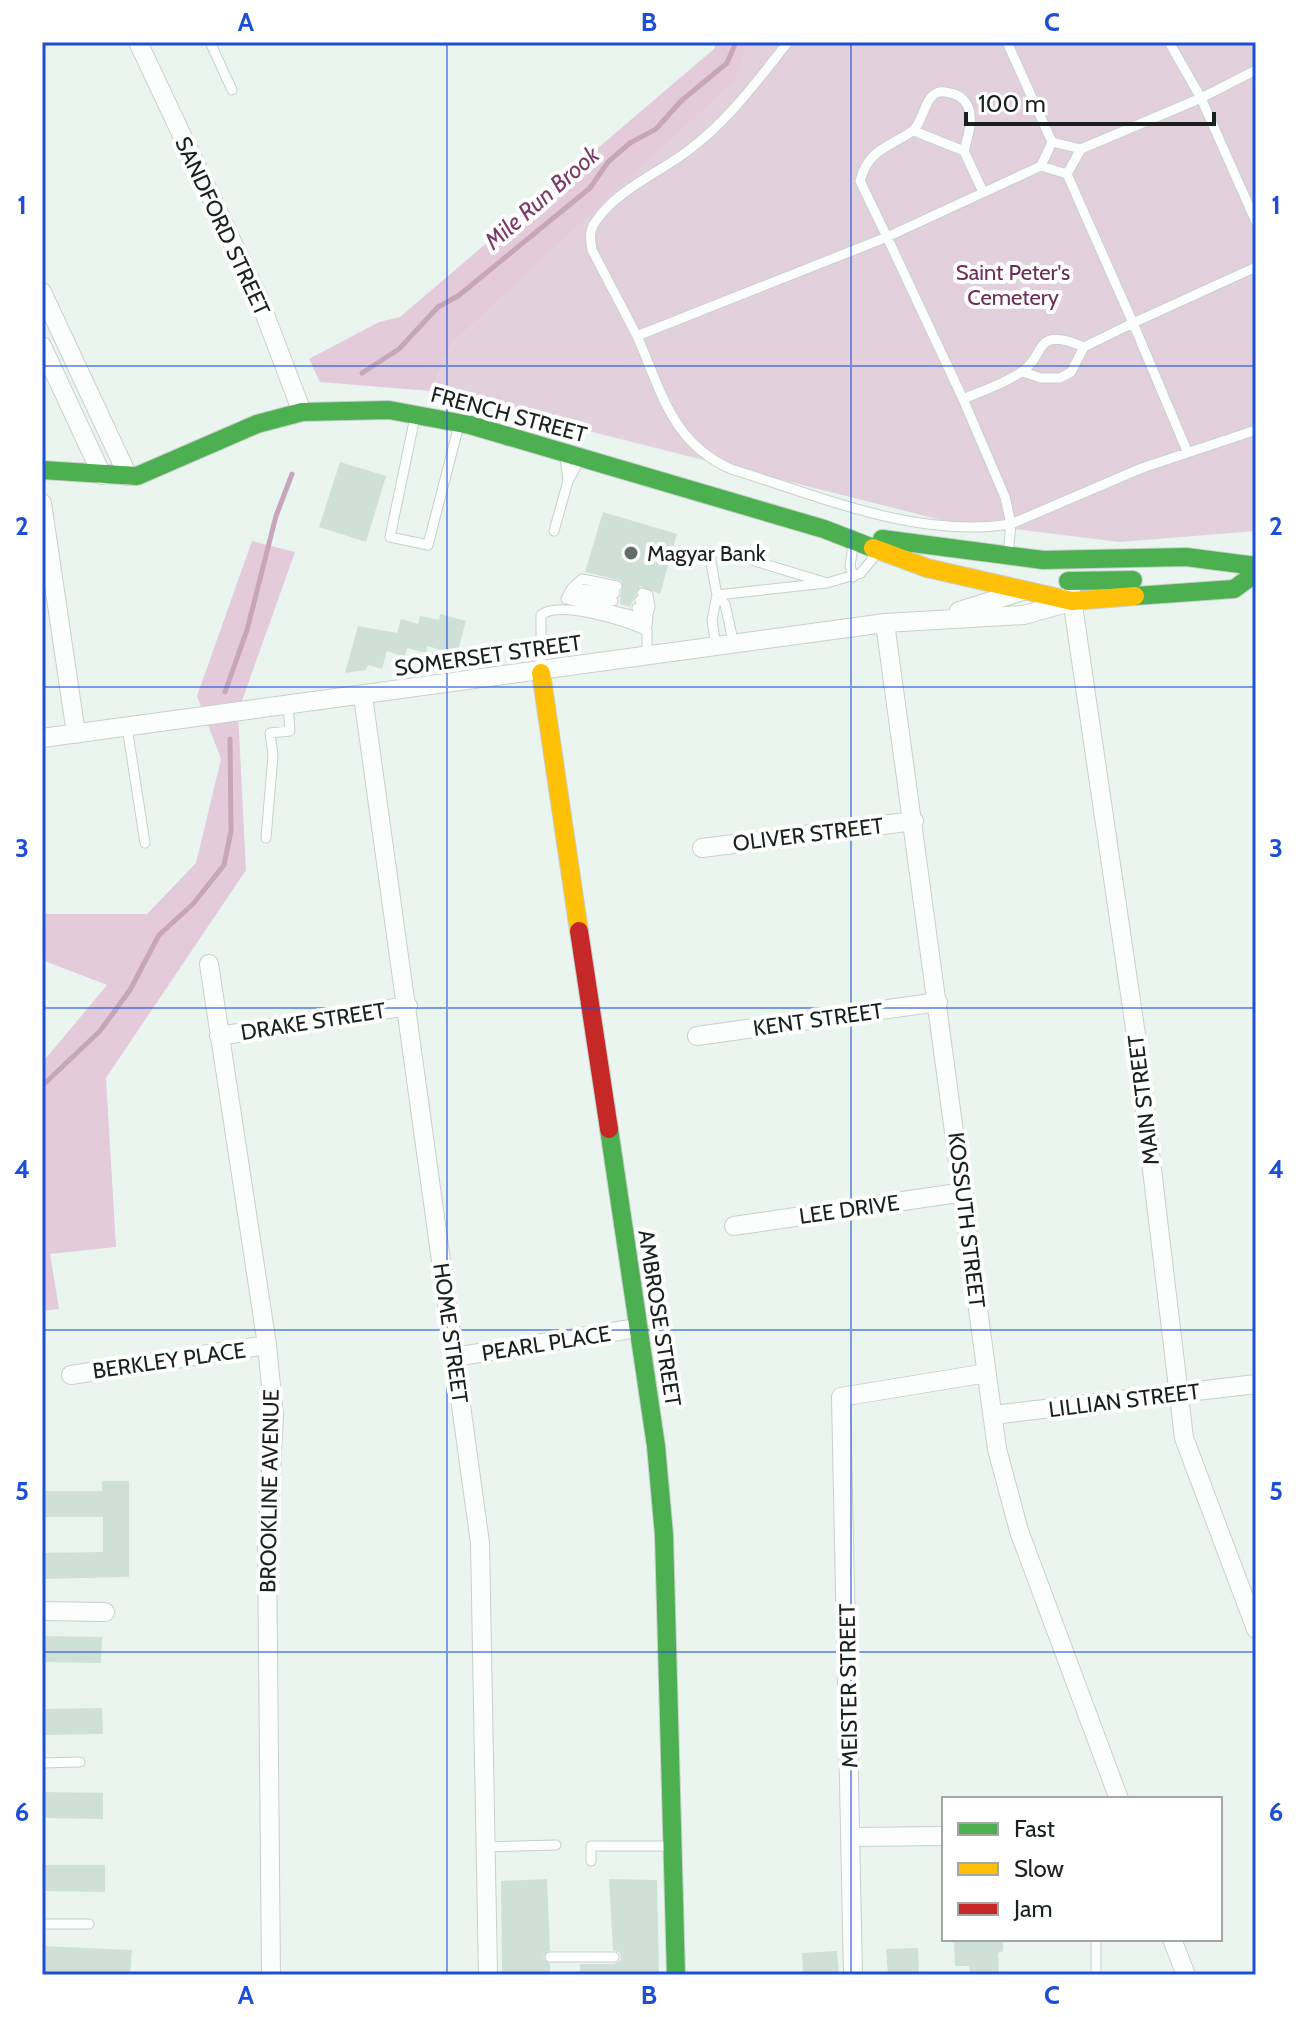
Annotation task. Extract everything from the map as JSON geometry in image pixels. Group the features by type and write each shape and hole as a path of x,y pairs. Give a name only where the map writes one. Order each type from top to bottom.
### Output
{"main road":[{"name":"FRENCH STREET","path":"42,470 128,476 147,474 246,429 302,412 348,409 416,414 459,422 824,529 927,568 1072,601"},
{"name":"FRENCH STREET","path":"824,529 1008,556 1066,561"},
{"path":"1066,561 1224,557 1256,566"},
{"path":"1068,581 1150,578 1184,559"},
{"name":"SOMERSET STREET","path":"1072,601 1234,589 1256,573"},
{"name":"AMBROSE STREET","path":"541,673 567,828 656,1446 664,1535 673,1963"}],"street":[{"name":"SANDFORD STREET","path":"138,42 259,299 302,412"},
{"path":"42,292 128,476"},
{"path":"42,346 102,475"},
{"path":"42,503 76,734"},
{"name":"MAIN STREET","path":"1066,561 1136,1035 1184,1438 1256,1629"},
{"name":"SOMERSET STREET","path":"940,617 1025,590 1068,581"},
{"name":"SOMERSET STREET","path":"42,738 541,673 885,623 940,617 1024,615 1072,601"},
{"name":"KOSSUTH STREET","path":"885,623 997,1449 1019,1531 1118,1797"},
{"name":"HOME STREET","path":"363,696 480,1543 484,1847 495,1956 488,1975"},
{"name":"OLIVER STREET","path":"702,848 914,821"},
{"name":"BROOKLINE AVENUE","path":"209,964 267,1345 274,1416 267,1545 271,1975"},
{"name":"KENT STREET","path":"697,1036 938,1002"},
{"name":"DRAKE STREET","path":"219,1036 408,1006"},
{"name":"LEE DRIVE","path":"734,1226 964,1192"},
{"name":"PEARL PLACE","path":"454,1357 637,1328"},
{"name":"BERKLEY PLACE","path":"71,1375 267,1345"},
{"name":"MEISTER STREET","path":"853,1975 841,1397 987,1373"},
{"name":"LILLIAN STREET","path":"993,1415 1256,1384"},
{"path":"42,1611 105,1612"},
{"path":"852,1837 942,1836"},
{"path":"1173,1941 1186,1975"}],"lane":[{"path":"210,42 232,90"},
{"path":"788,42 736,109 688,151 630,189 596,220 590,235 592,250 637,336 680,432 702,454 716,462 917,524 982,529 1011,524 1187,451 1256,430"},
{"path":"637,336 887,237 1041,166 1052,142 1007,42"},
{"path":"1169,42 1201,98 1256,222"},
{"path":"1052,142 1081,149 1201,98 1256,70"},
{"path":"983,192 964,151 970,113 960,97 946,91 931,96 914,131 875,151 860,181 868,204 887,237 963,399 1005,497 1011,524 1008,556"},
{"path":"914,131 964,151"},
{"path":"1067,174 1081,149"},
{"path":"1041,166 1067,174 1187,451"},
{"path":"1023,372 1041,378 1060,378 1071,372 1084,347 1256,267"},
{"path":"963,399 1023,372 1039,345 1051,340 1068,340 1084,347"},
{"path":"416,414 390,537 428,545 459,422"},
{"path":"554,531 573,455"},
{"path":"568,481 573,455"},
{"path":"853,577 850,566 854,540"},
{"path":"717,595 827,583 853,577 861,573 880,550"},
{"path":"725,646 712,620 717,595 709,552 725,552 827,583"},
{"path":"541,673 541,615 558,608 572,588 615,593 566,599"},
{"path":"647,656 648,619 648,595 640,600 648,619"},
{"path":"717,595 725,604 725,646"},
{"path":"566,599 648,619"},
{"path":"558,608 609,618 648,619"},
{"path":"266,838 273,755 270,733 290,731 288,706"},
{"path":"127,727 145,843"},
{"path":"42,1763 80,1762"},
{"path":"484,1847 556,1845"},
{"path":"591,1861 591,1846 672,1846"},
{"path":"42,1924 89,1924"},
{"path":"1096,1941 1096,1975"},
{"path":"550,1957 614,1957"}],"green space":[{"name":"Saint Peter's Cemetery","path":"749,42 1256,42 1256,531 1120,542 941,520 430,391 452,344 734,80"}],"shaded area":[{"path":"714,42 749,42 735,80 452,344 430,391 320,382 309,359 379,322 400,317 715,48"},
{"path":"252,541 295,552 238,712 246,870 106,1078 116,1247 50,1254 59,1309 42,1311 42,1063 107,985 42,960 42,914 147,914 196,863 221,759 197,696"}],"building":[{"path":"340,462 386,476 366,542 319,527"},
{"name":"Magyar Bank","path":"603,512 677,534 660,594 640,586 630,607 620,604 622,581 585,572"},
{"path":"440,614 466,621 457,654 427,646 426,653 407,648 405,657 387,651 382,669 368,665 366,670 345,673 358,626 397,633 401,619 418,624 420,616 439,620"},
{"path":"102,1481 129,1481 129,1577 42,1579 42,1553 103,1552 103,1517 42,1517 42,1491 102,1491"},
{"path":"42,1636 102,1637 101,1663 42,1662"},
{"path":"102,1708 103,1734 42,1735 42,1709"},
{"path":"42,1792 103,1793 103,1819 42,1818"},
{"path":"42,1865 105,1865 105,1892 42,1891"},
{"path":"547,1879 550,1950 543,1958 550,1964 550,1975 502,1975 501,1881"},
{"path":"609,1879 657,1880 659,1975 580,1975 580,1964 614,1964 621,1960 620,1953 613,1950"},
{"path":"954,1941 1003,1941 1003,1951 998,1953 999,1975 970,1975 969,1966 955,1966"},
{"path":"42,1946 132,1950 130,1975 42,1973"},
{"path":"918,1948 919,1975 888,1975 886,1949"},
{"path":"837,1951 839,1975 803,1975 802,1953"}],"waterway":[{"name":"Mile Run Brook","path":"362,373 399,349 438,307 458,296 590,188 608,162 630,143 656,129 681,101 727,63 736,42"},
{"name":"Mile Run Brook","path":"225,692 247,630 276,516 292,474"},
{"name":"Mile Run Brook","path":"42,1086 100,1031 130,990 159,935 193,904 224,865 231,831 230,739"}],"traffic: fast":[{"path":"42,470 137,476 257,424 302,412 389,410 470,425 824,529 873,548"},
{"path":"882,539 1043,560 1186,557 1256,566"},
{"path":"1135,596 1234,589 1256,573"},
{"path":"1068,581 1133,580"},
{"path":"609,1129 656,1446 664,1535 676,1975"}],"traffic: slow":[{"path":"873,548 927,568 1072,601 1135,596"},
{"path":"541,673 579,931"}],"traffic: jam":[{"path":"579,931 609,1129"}],"place":[{"name":"Magyar Bank","path":"631,553"}]}
